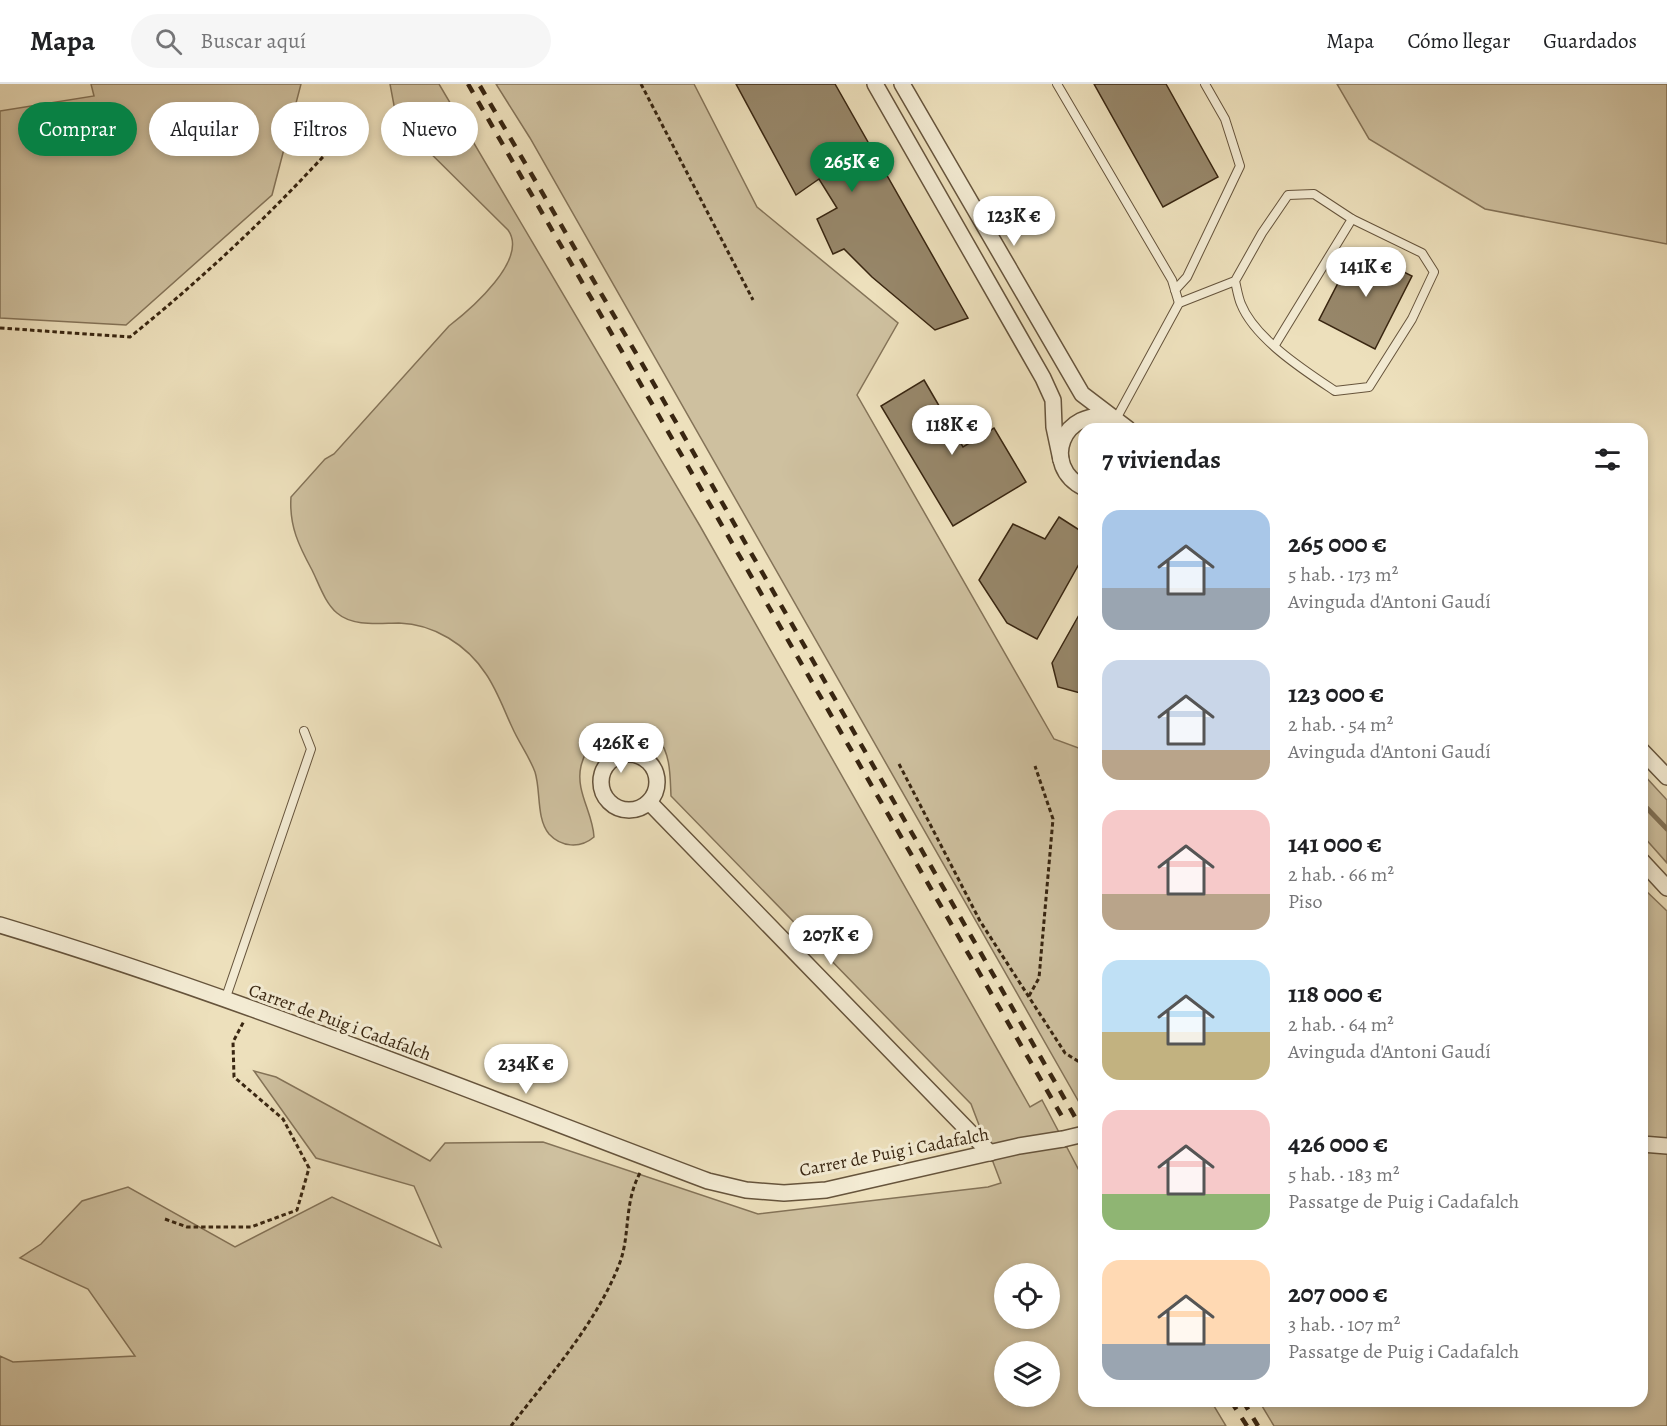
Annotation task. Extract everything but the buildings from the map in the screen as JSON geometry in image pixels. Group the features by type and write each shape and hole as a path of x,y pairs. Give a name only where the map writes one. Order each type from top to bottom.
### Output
{"street":[{"path":"875,84 1043,378 1053,400 1054,427 1061,460 1066,473 1078,485"},
{"path":"902,84 1082,394 1121,423"},
{"path":"1061,460 1063,440 1078,421 1099,415 1119,423"},
{"path":"1648,757 1667,777"},
{"path":"649,802 990,1153"},
{"path":"1648,867 1667,888"},
{"name":"Carrer de Puig i Cadafalch","path":"0,925 251,1009 708,1181 746,1190 784,1193 825,1190 1078,1135"},
{"path":"1648,1144 1667,1146"}],"lane":[{"path":"1057,84 1172,280 1179,303 1122,423"},
{"path":"1175,290 1187,277 1240,166 1225,120 1205,84"},
{"path":"1179,303 1235,281 1262,233 1288,195 1314,194 1352,219 1422,253 1434,272 1412,319 1369,387 1335,391 1291,361 1262,332 1242,306 1235,281"},
{"path":"1275,345 1352,219"},
{"path":"225,1000 311,749 304,731"}],"path":[{"path":"642,84 753,300"},
{"path":"0,328 130,337 169,306 277,207 324,156"},
{"path":"899,764 980,921 1065,1053 1078,1061"},
{"path":"1029,996 1039,978 1053,819 1035,766"},
{"path":"165,1219 187,1227 251,1227 297,1210 309,1168 283,1119 234,1077 233,1042 251,1009"},
{"path":"511,1426 592,1320 620,1263 633,1185 649,1158"}],"shaded area":[{"path":"91,84 301,84 296,102 271,102 271,156 282,156 272,195 126,325 0,318 0,111 18,108 18,156 137,156 137,102 56,102 94,96"},
{"path":"390,84 439,84 450,102 393,102"},
{"path":"496,84 694,84 757,207 898,323 857,395 1054,739 1078,748 1078,1100 530,138"},
{"path":"1337,84 1667,84 1667,244 1485,209 1369,139"},
{"path":"478,150 700,526 1030,1107 1042,1100 1078,1169 1078,1407 1215,1407 1226,1426 0,1426 0,1356 13,1362 135,1356 88,1289 20,1258 41,1244 82,1201 128,1187 235,1247 332,1197 441,1247 414,1186 316,1158 254,1071 276,1077 430,1161 445,1143 543,1142 758,1214 988,1187 1001,1183 971,1104 671,796 668,759 658,738 647,732 631,730 607,734 594,741 581,766 580,784 594,837 577,845 559,842 549,834 542,820 537,779 533,766 490,680 469,654 448,638 425,627 399,623 367,623 343,617 326,599 296,535 291,497 325,459 334,454 449,326 483,296 495,282 511,255 512,242 508,230 433,156 478,156"},
{"path":"1648,779 1667,800 1667,863 1648,842"},
{"path":"1648,893 1667,911 1667,1426 1274,1426 1263,1407 1648,1407"}],"waterway":[{"path":"1648,809 1667,829"}],"railway":[{"path":"468,84 1064,1120"},
{"path":"480,86 1075,1117"},
{"path":"1235,1407 1247,1426"},
{"path":"1247,1407 1258,1426"}]}
